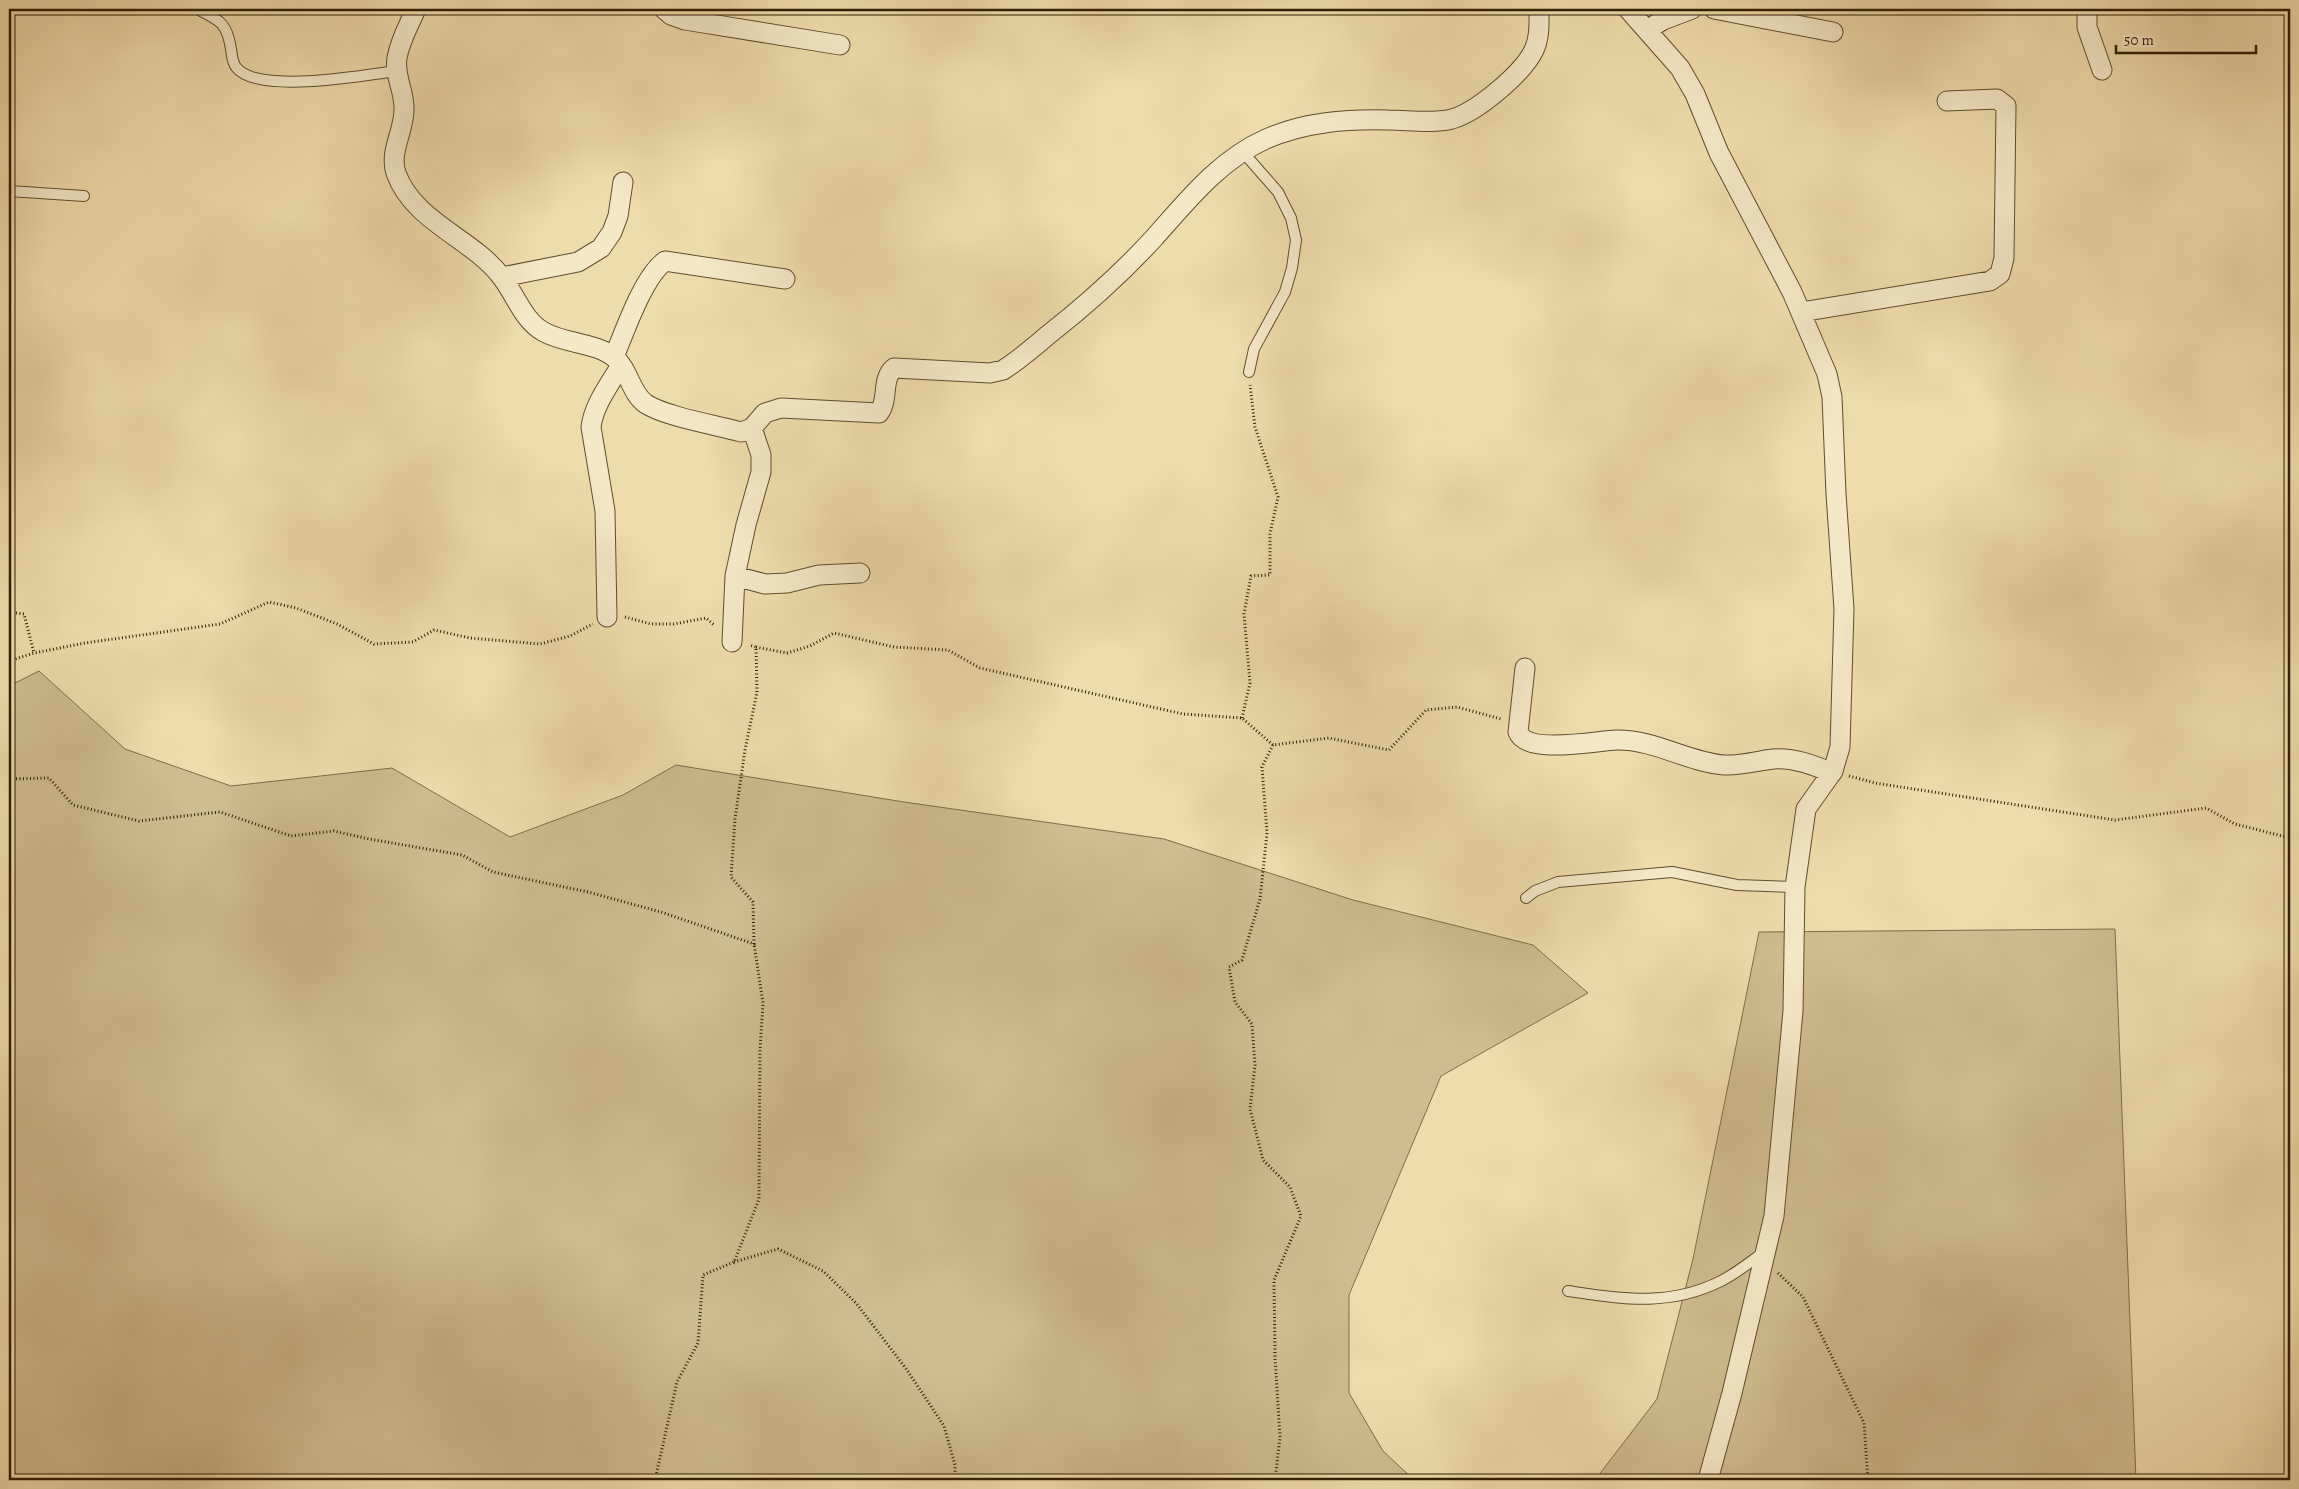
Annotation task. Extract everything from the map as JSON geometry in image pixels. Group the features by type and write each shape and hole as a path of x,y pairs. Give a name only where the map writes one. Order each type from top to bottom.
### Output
{"street":[{"path":"416,9 400,46 396,71 404,100 402,125 395,148 394,163 401,183 422,210 476,252 502,277 527,317 544,332 617,361 639,398 656,410 741,432 752,428 766,413 781,408 879,413 883,405 887,378 894,368 990,373 1003,370 1098,294 1152,240 1208,179 1242,151 1290,130 1323,122 1360,119 1434,121 1467,114 1486,101 1500,88 1534,51 1540,28 1539,9"},
{"path":"664,9 671,15 685,20 840,44"},
{"path":"1628,9 1680,68 1695,94 1719,153 1761,231 1819,352 1832,397 1844,610 1840,747 1832,772 1806,809 1795,887 1793,1011 1774,1216 1732,1394 1708,1480"},
{"path":"1647,30 1663,20 1692,9"},
{"path":"1714,9 1833,32"},
{"path":"2087,9 2087,27 2102,70"},
{"path":"1801,312 1990,281 2000,274 2004,258 2006,106 1997,99 1947,101"},
{"path":"502,277 578,262 601,248 612,232 618,216 623,182"},
{"path":"608,617 605,511 591,427 593,416 617,361 645,288 657,267 665,261 785,279"},
{"path":"732,642 735,576 746,525 761,472 761,455 752,428"},
{"path":"735,576 770,584 819,575 860,573"},
{"path":"1525,668 1518,724 1520,737 1531,743 1540,745 1634,740 1720,765 1736,766 1774,759 1813,765 1832,772"}],"lane":[{"path":"196,9 219,20 227,29 234,64 240,71 246,74 268,80 297,82 396,71"},
{"path":"1242,151 1278,192 1291,218 1296,240 1292,268 1285,292 1254,349 1249,372"},
{"path":"9,191 84,196"},
{"path":"1526,898 1546,886 1564,881 1672,872 1737,884 1795,887"},
{"path":"1568,1291 1635,1300 1692,1293 1723,1280 1765,1254"}],"path":[{"path":"1242,718 1250,684 1244,614 1251,576 1270,575 1270,534 1278,497 1255,427 1249,372"},
{"path":"9,661 34,653 220,624 269,602 296,608 337,624 374,644 413,642 434,630 470,638 540,644 570,636 608,617 631,617 652,624 674,624 706,618 732,642 788,653 810,646 834,633 894,647 948,650 980,668 1183,714 1242,718 1272,745 1329,738 1389,750 1426,710 1457,707 1518,724"},
{"path":"9,612 24,614 34,653"},
{"path":"734,1262 759,1199 760,1049 763,1002 754,944 753,902 730,877 745,750 757,692 756,647"},
{"path":"1272,745 1262,767 1267,833 1260,900 1242,960 1229,966 1235,1002 1252,1024 1255,1065 1250,1109 1263,1160 1290,1187 1301,1216 1274,1280 1275,1358 1280,1437 1275,1480"},
{"path":"1832,772 1875,783 2115,820 2206,808 2235,824 2290,838"},
{"path":"9,778 49,778 73,805 139,821 220,812 292,836 334,831 462,855 493,872 588,892 652,909 754,944"},
{"path":"655,1480 677,1382 698,1342 703,1275 734,1262 778,1249 823,1271 856,1303 907,1370 944,1426 955,1465 954,1480"},
{"path":"1765,1254 1803,1297 1864,1422 1868,1480"}],"shaded area":[{"path":"39,671 125,749 231,786 392,768 510,837 623,795 676,765 904,802 1164,839 1353,900 1533,945 1588,993 1441,1076 1349,1295 1349,1393 1383,1451 1414,1480 9,1480 9,686"},
{"path":"2115,929 2136,1480 1595,1480 1657,1399 1693,1259 1759,932"}]}
